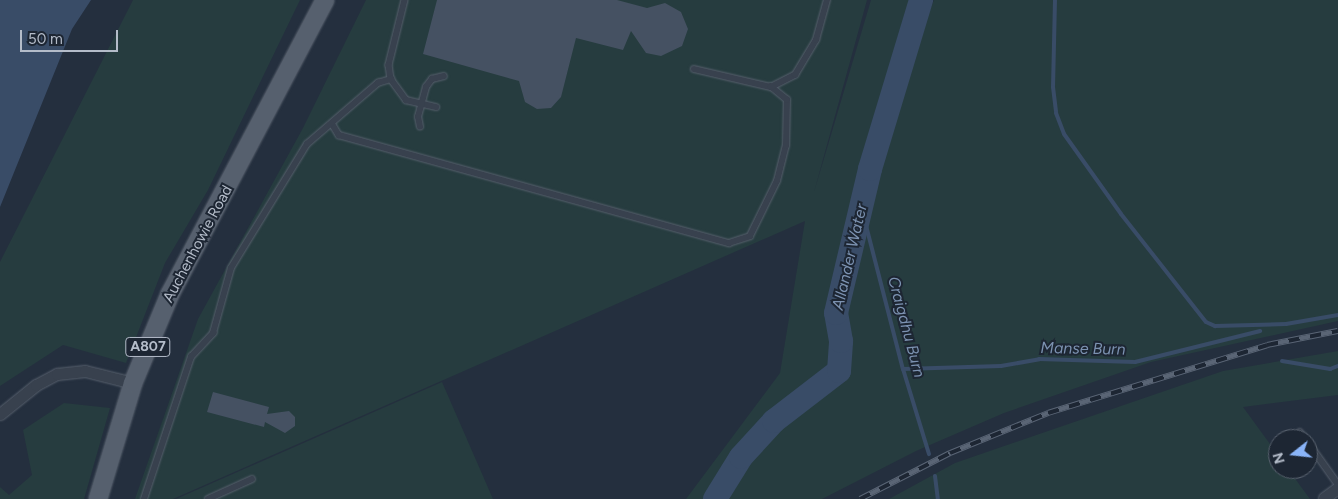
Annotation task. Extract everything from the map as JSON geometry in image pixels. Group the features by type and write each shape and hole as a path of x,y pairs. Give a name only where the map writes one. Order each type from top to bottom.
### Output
{"main road":[{"name":"Auchenhowie Road","path":"98,499 133,383 170,294 325,0"}],"street":[{"path":"0,414 36,385 57,374 85,371 133,383"},
{"path":"1324,498 1338,488"}],"lane":[{"path":"405,0 389,65 390,79 406,100 436,107"},
{"path":"771,87 795,75 816,40 827,0"},
{"path":"333,125 339,135 728,242 750,236 777,181 786,146 787,100 771,87 694,69"},
{"path":"420,127 421,103 432,79 444,76"},
{"path":"144,499 191,357 213,333 231,268 307,144 333,125 378,83 390,79"},
{"path":"1318,456 1338,484"},
{"path":"208,499 252,479"}],"green space":[{"path":"133,0 300,0 208,190 165,263 126,363 63,345 0,386 0,262"},
{"path":"366,0 867,0 814,192 871,0 925,0 900,81 934,0 1338,0 1338,321 1151,362 1004,413 916,451 822,499 686,499 780,373 805,221 173,499 135,499 198,319 303,128"},
{"path":"1338,351 1338,395 1243,407 1268,441 1268,479 1295,479 1310,499 889,499 955,463 1223,371"},
{"path":"442,382 493,499 176,499"},
{"path":"64,403 110,408 84,499 0,499 0,487 9,495 32,475 23,430"}],"water":[{"path":"0,0 91,0 72,29 0,207"}],"building":[{"path":"437,0 617,0 647,8 665,3 681,12 688,29 682,46 661,56 646,53 631,31 623,50 576,38 561,97 551,108 537,109 525,102 519,81 423,54"},
{"path":"213,392 269,407 267,414 289,411 295,417 295,426 285,433 265,422 264,427 207,412"}],"waterway":[{"name":"Allander Water","path":"715,499 741,457 774,421 839,371 841,341 836,313 870,169 921,0"},
{"path":"1055,0 1053,87 1056,113 1064,134 1121,214 1206,322 1215,326 1286,324 1338,315"},
{"name":"Craigdhu Burn","path":"861,206 903,369 929,454"},
{"name":"Manse Burn","path":"903,369 1001,366 1039,359 1135,362 1260,331"},
{"name":"Manse Burn","path":"1282,361 1330,369 1338,366"},
{"name":"Craigdhu Burn","path":"935,476 938,499"}],"railway":[{"path":"860,499 950,453 1048,413 1267,345 1338,331"}]}
